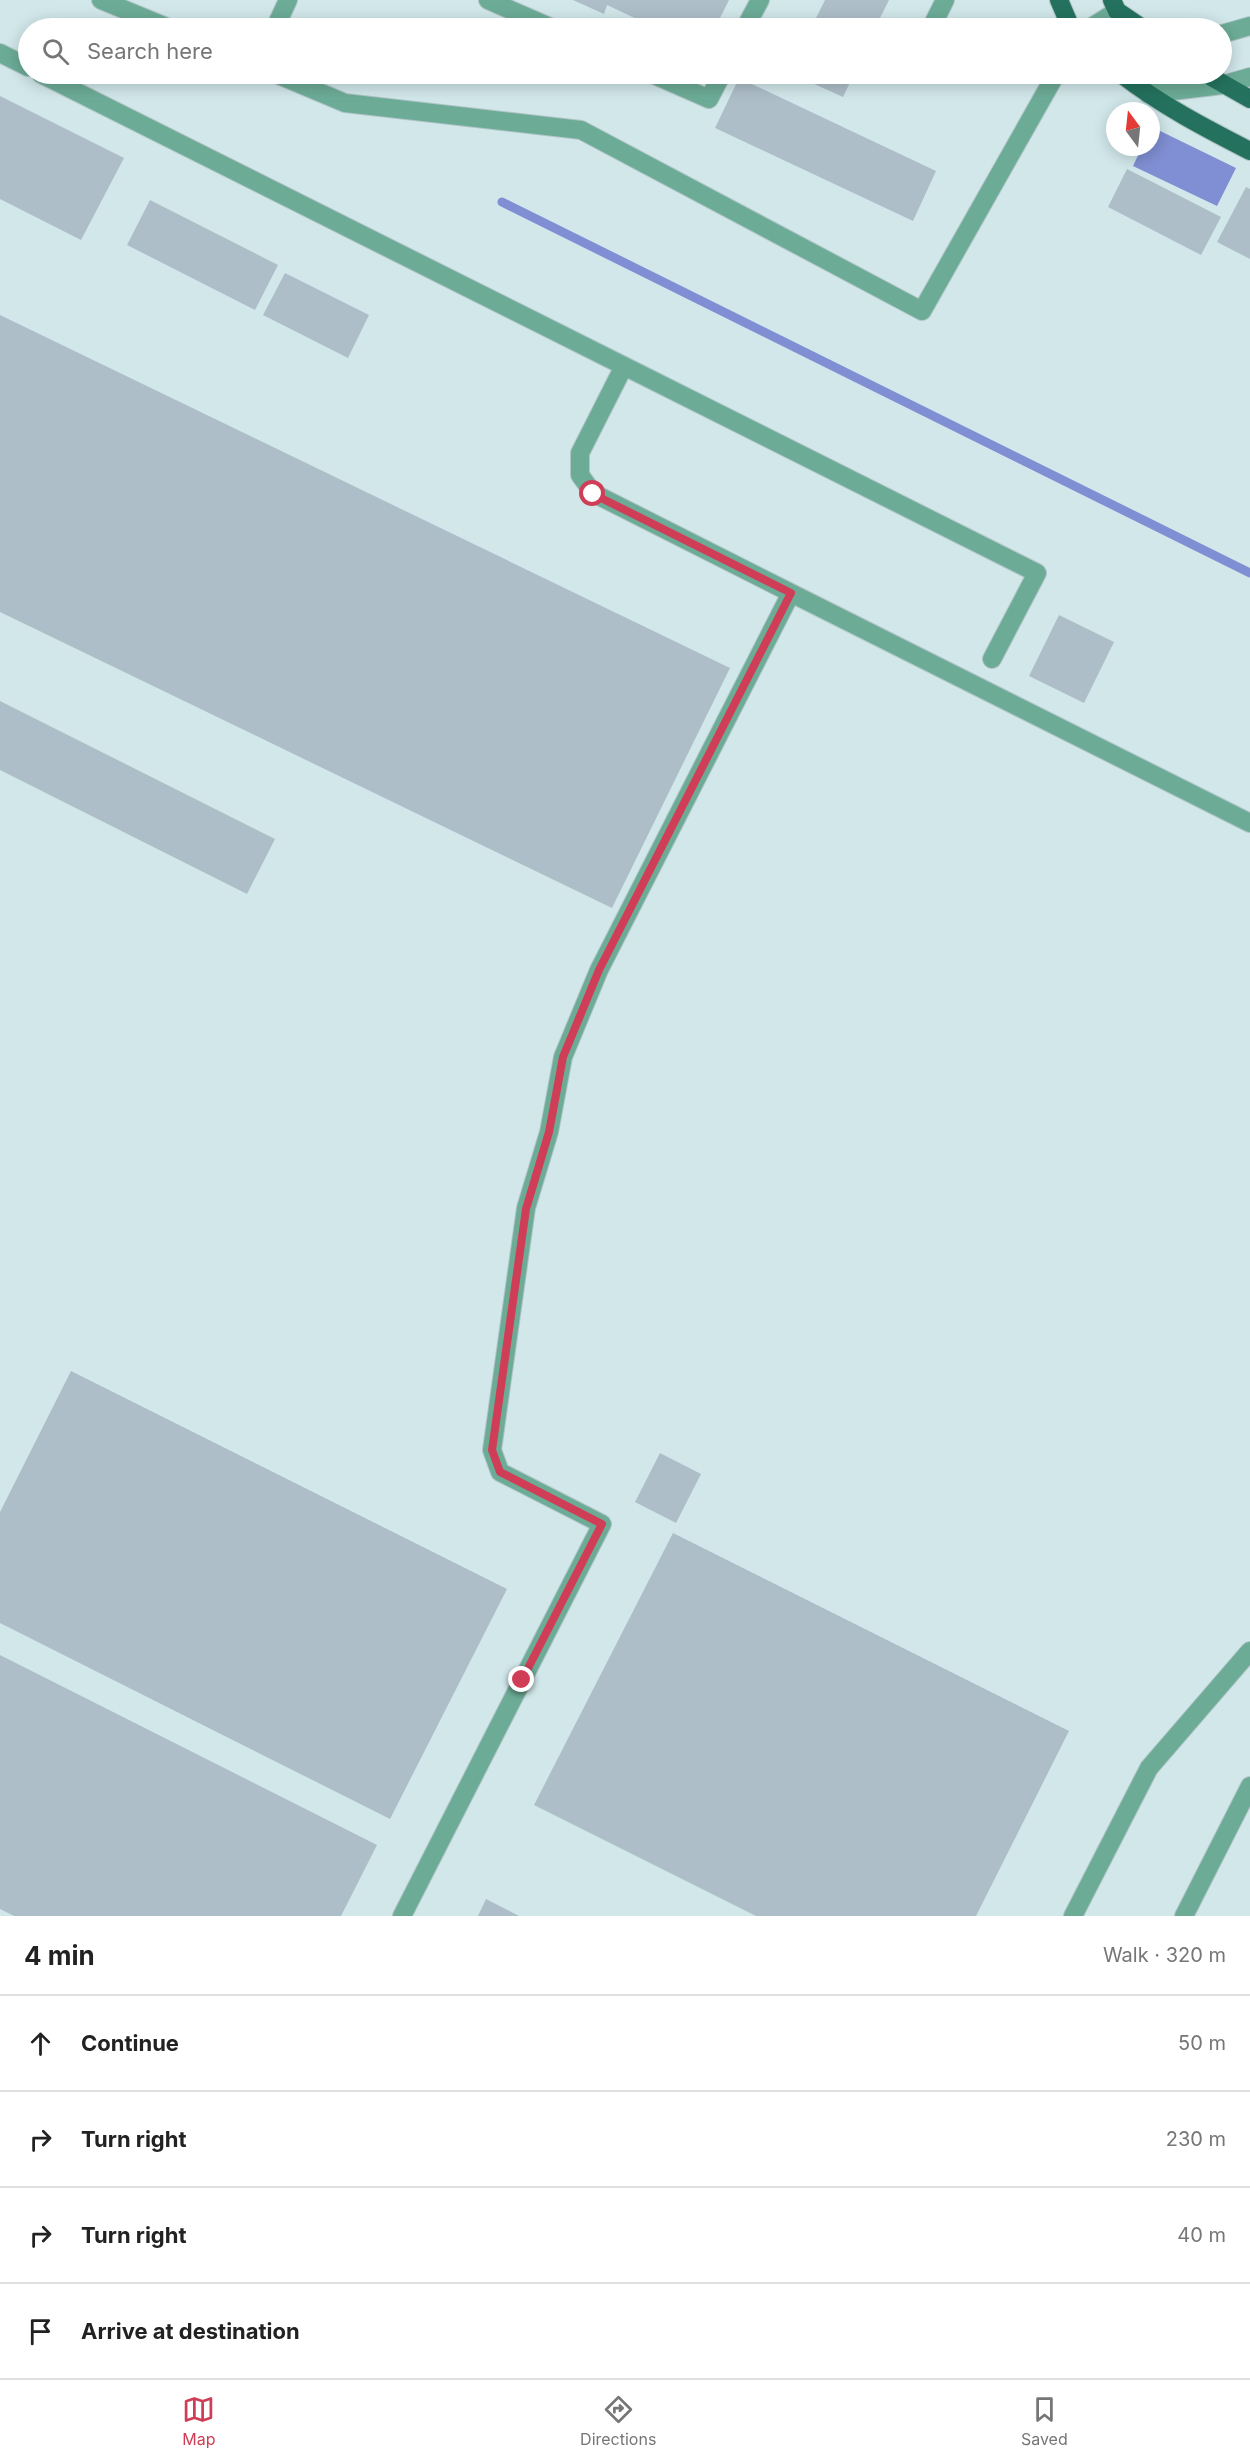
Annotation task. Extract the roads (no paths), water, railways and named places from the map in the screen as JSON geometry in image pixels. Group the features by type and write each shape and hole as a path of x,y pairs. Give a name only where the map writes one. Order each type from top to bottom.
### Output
{"main road":[{"path":"1059,0 1067,18"},
{"path":"1115,5 1130,18"},
{"path":"1134,84 1201,127 1250,151"},
{"path":"1222,85 1250,99"}],"street":[{"path":"101,0 145,18"},
{"path":"280,18 288,0"},
{"path":"488,0 529,18"},
{"path":"750,18 760,0"},
{"path":"936,18 945,0"},
{"path":"1101,18 1115,5"},
{"path":"1232,31 1250,26"},
{"path":"0,53 18,62"},
{"path":"1232,82 1250,77"},
{"path":"61,84 1037,573 992,659"},
{"path":"300,84 345,103 581,130 922,311 1050,84"},
{"path":"675,84 709,99 717,84"},
{"path":"1148,94 1159,84"},
{"path":"1148,94 1226,84"},
{"path":"624,366 580,453 580,474 593,494 1250,823"},
{"path":"402,1916 602,1524 500,1472 492,1450 526,1209 549,1132 563,1057 599,970 791,593"},
{"path":"1073,1916 1149,1768 1250,1651"},
{"path":"1184,1916 1250,1786"}],"water":[{"path":"1160,131 1236,168 1217,206 1133,166 1138,156 1160,156"}],"waterway":[{"path":"502,202 1250,573"}]}
